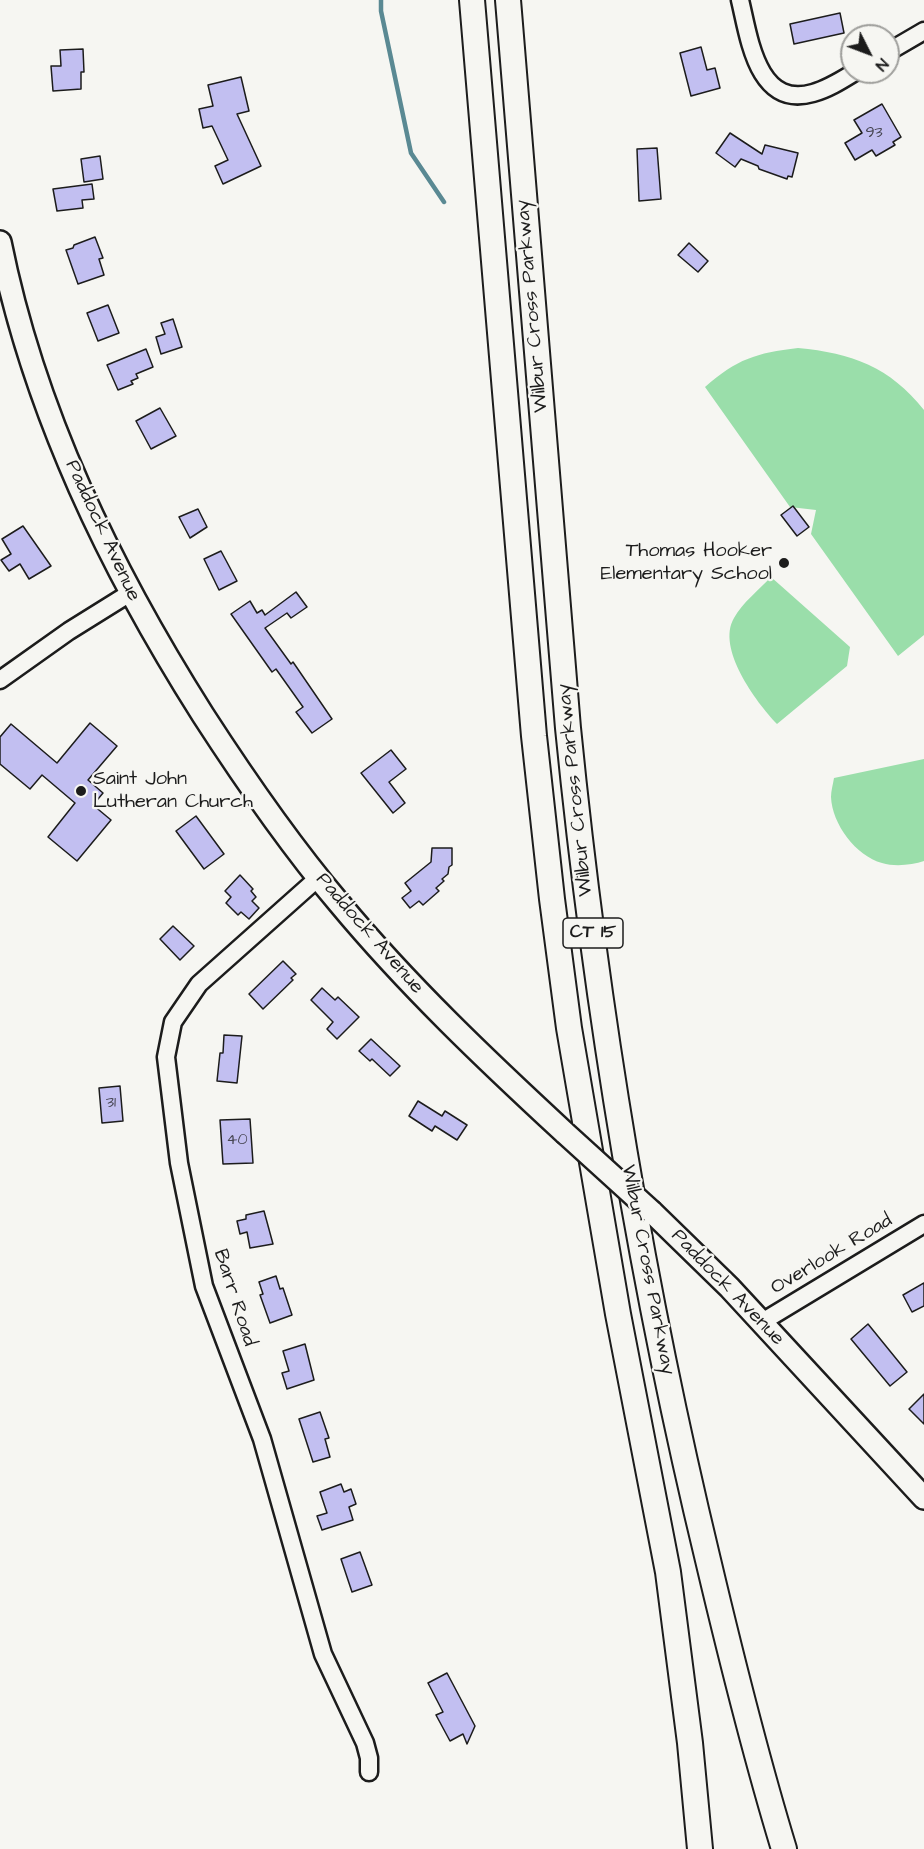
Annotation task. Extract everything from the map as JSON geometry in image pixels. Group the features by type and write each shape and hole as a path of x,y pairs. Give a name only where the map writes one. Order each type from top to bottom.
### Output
{"highway":[{"name":"Wilbur Cross Parkway","path":"472,0 534,736 552,899 569,1028 618,1314 668,1572 687,1711 700,1849"},
{"name":"Wilbur Cross Parkway","path":"507,0 572,768 617,1110 687,1471 728,1644 784,1849"}],"main road":[{"name":"Paddock Avenue","path":"0,242 20,322 59,438 93,519 158,643 215,735 267,810 318,878 370,939 440,1014 496,1070 710,1267 924,1498"}],"street":[{"path":"740,0 756,61 764,77 776,88 791,94 811,94 840,81"},
{"path":"900,45 924,31"},
{"path":"0,680 130,593"},
{"name":"Barr Road","path":"318,878 199,984 173,1022 166,1058 179,1163 204,1286 262,1439 323,1654 365,1743 369,1758 369,1772"},
{"name":"Overlook Road","path":"762,1322 924,1224"}],"green space":[{"path":"798,348 853,358 868,365 898,383 924,410 924,635 898,656 811,534 816,510 790,507 705,387 716,377 748,359 770,352"},
{"path":"771,577 850,647 847,666 777,724 749,689 734,659 730,644 730,630 737,612"},
{"path":"924,759 924,861 898,865 887,864 863,854 847,838 836,818 831,797 834,778"}],"building":[{"path":"840,13 842,24 840,24 840,34 794,44 790,24"},
{"path":"701,47 707,70 715,68 720,88 691,96 680,53"},
{"path":"83,49 84,72 81,72 81,89 53,91 51,66 61,66 60,50"},
{"path":"241,77 249,111 237,114 261,166 223,184 215,166 228,160 212,126 203,128 199,109 213,106 208,85"},
{"path":"882,104 901,137 893,142 895,145 876,156 872,150 855,160 845,143 862,133 854,120"},
{"path":"730,133 762,154 765,145 798,153 792,177 788,176 787,179 759,169 758,166 741,159 735,167 716,153"},
{"path":"657,148 661,199 639,201 637,149"},
{"path":"100,156 103,179 84,182 81,159"},
{"path":"92,184 94,199 82,200 83,208 57,211 53,189"},
{"path":"95,237 103,258 99,259 104,275 78,284 66,250"},
{"path":"689,243 708,261 698,272 678,255"},
{"path":"108,305 119,333 98,341 87,313"},
{"path":"173,319 182,347 161,354 156,337 165,334 161,323"},
{"path":"146,349 153,367 136,374 138,378 131,381 133,384 118,390 107,365"},
{"path":"160,408 176,436 151,449 136,421"},
{"path":"793,506 809,527 797,536 781,515"},
{"path":"198,509 207,527 190,538 179,517"},
{"path":"23,526 51,566 29,579 20,564 9,571 1,560 11,554 2,539"},
{"path":"221,551 237,581 219,590 204,559"},
{"path":"296,592 307,607 291,618 287,613 265,628 291,664 293,662 332,719 312,733 296,712 303,707 276,669 272,672 231,614 250,601 257,613 262,610 265,615"},
{"name":"Saint John Lutheran Church","path":"90,723 117,746 88,780 103,793 93,805 111,820 77,861 48,837 75,803 42,775 30,789 0,764 0,737 11,724 57,763"},
{"path":"391,750 406,769 389,782 405,803 393,813 361,773"},
{"path":"196,816 224,854 204,869 176,831"},
{"path":"432,848 452,848 452,865 449,867 448,874 442,879 444,881 436,888 439,891 423,905 419,901 410,908 402,898 411,891 405,883 431,862"},
{"path":"240,875 253,889 251,891 256,897 252,901 259,908 249,919 241,912 238,915 226,903 231,897 225,891"},
{"path":"173,926 194,946 180,960 160,939"},
{"path":"283,961 296,974 291,978 293,980 263,1009 249,994"},
{"path":"322,988 335,1000 338,997 359,1017 337,1039 327,1029 333,1022 311,1000"},
{"path":"224,1035 242,1036 237,1083 217,1081"},
{"path":"371,1039 400,1066 390,1076 372,1059 370,1061 359,1051"},
{"path":"120,1086 123,1121 102,1123 99,1088"},
{"path":"418,1101 442,1116 445,1111 467,1125 457,1140 435,1126 432,1131 409,1116"},
{"path":"250,1119 253,1163 223,1164 220,1120"},
{"path":"264,1211 273,1244 250,1248 247,1232 240,1234 237,1221 246,1219 246,1215"},
{"path":"276,1276 280,1289 283,1288 292,1315 270,1323 260,1295 263,1294 259,1282"},
{"path":"924,1283 924,1306 912,1312 903,1295"},
{"path":"868,1324 907,1372 890,1386 851,1339"},
{"path":"305,1344 314,1380 287,1389 282,1373 289,1371 283,1351"},
{"path":"924,1394 924,1424 909,1409"},
{"path":"320,1412 329,1438 325,1439 330,1457 313,1462 299,1419"},
{"path":"341,1484 344,1492 351,1489 356,1504 349,1507 353,1520 322,1530 317,1516 327,1513 320,1492"},
{"path":"360,1552 372,1585 352,1592 341,1559"},
{"path":"447,1673 475,1726 467,1744 463,1734 450,1741 436,1715 443,1712 428,1683"}],"waterway":[{"path":"381,0 381,11 411,153 444,202"}],"place":[{"name":"Thomas Hooker Elementary School","path":"784,563"},
{"name":"Saint John Lutheran Church","path":"81,791"}]}
